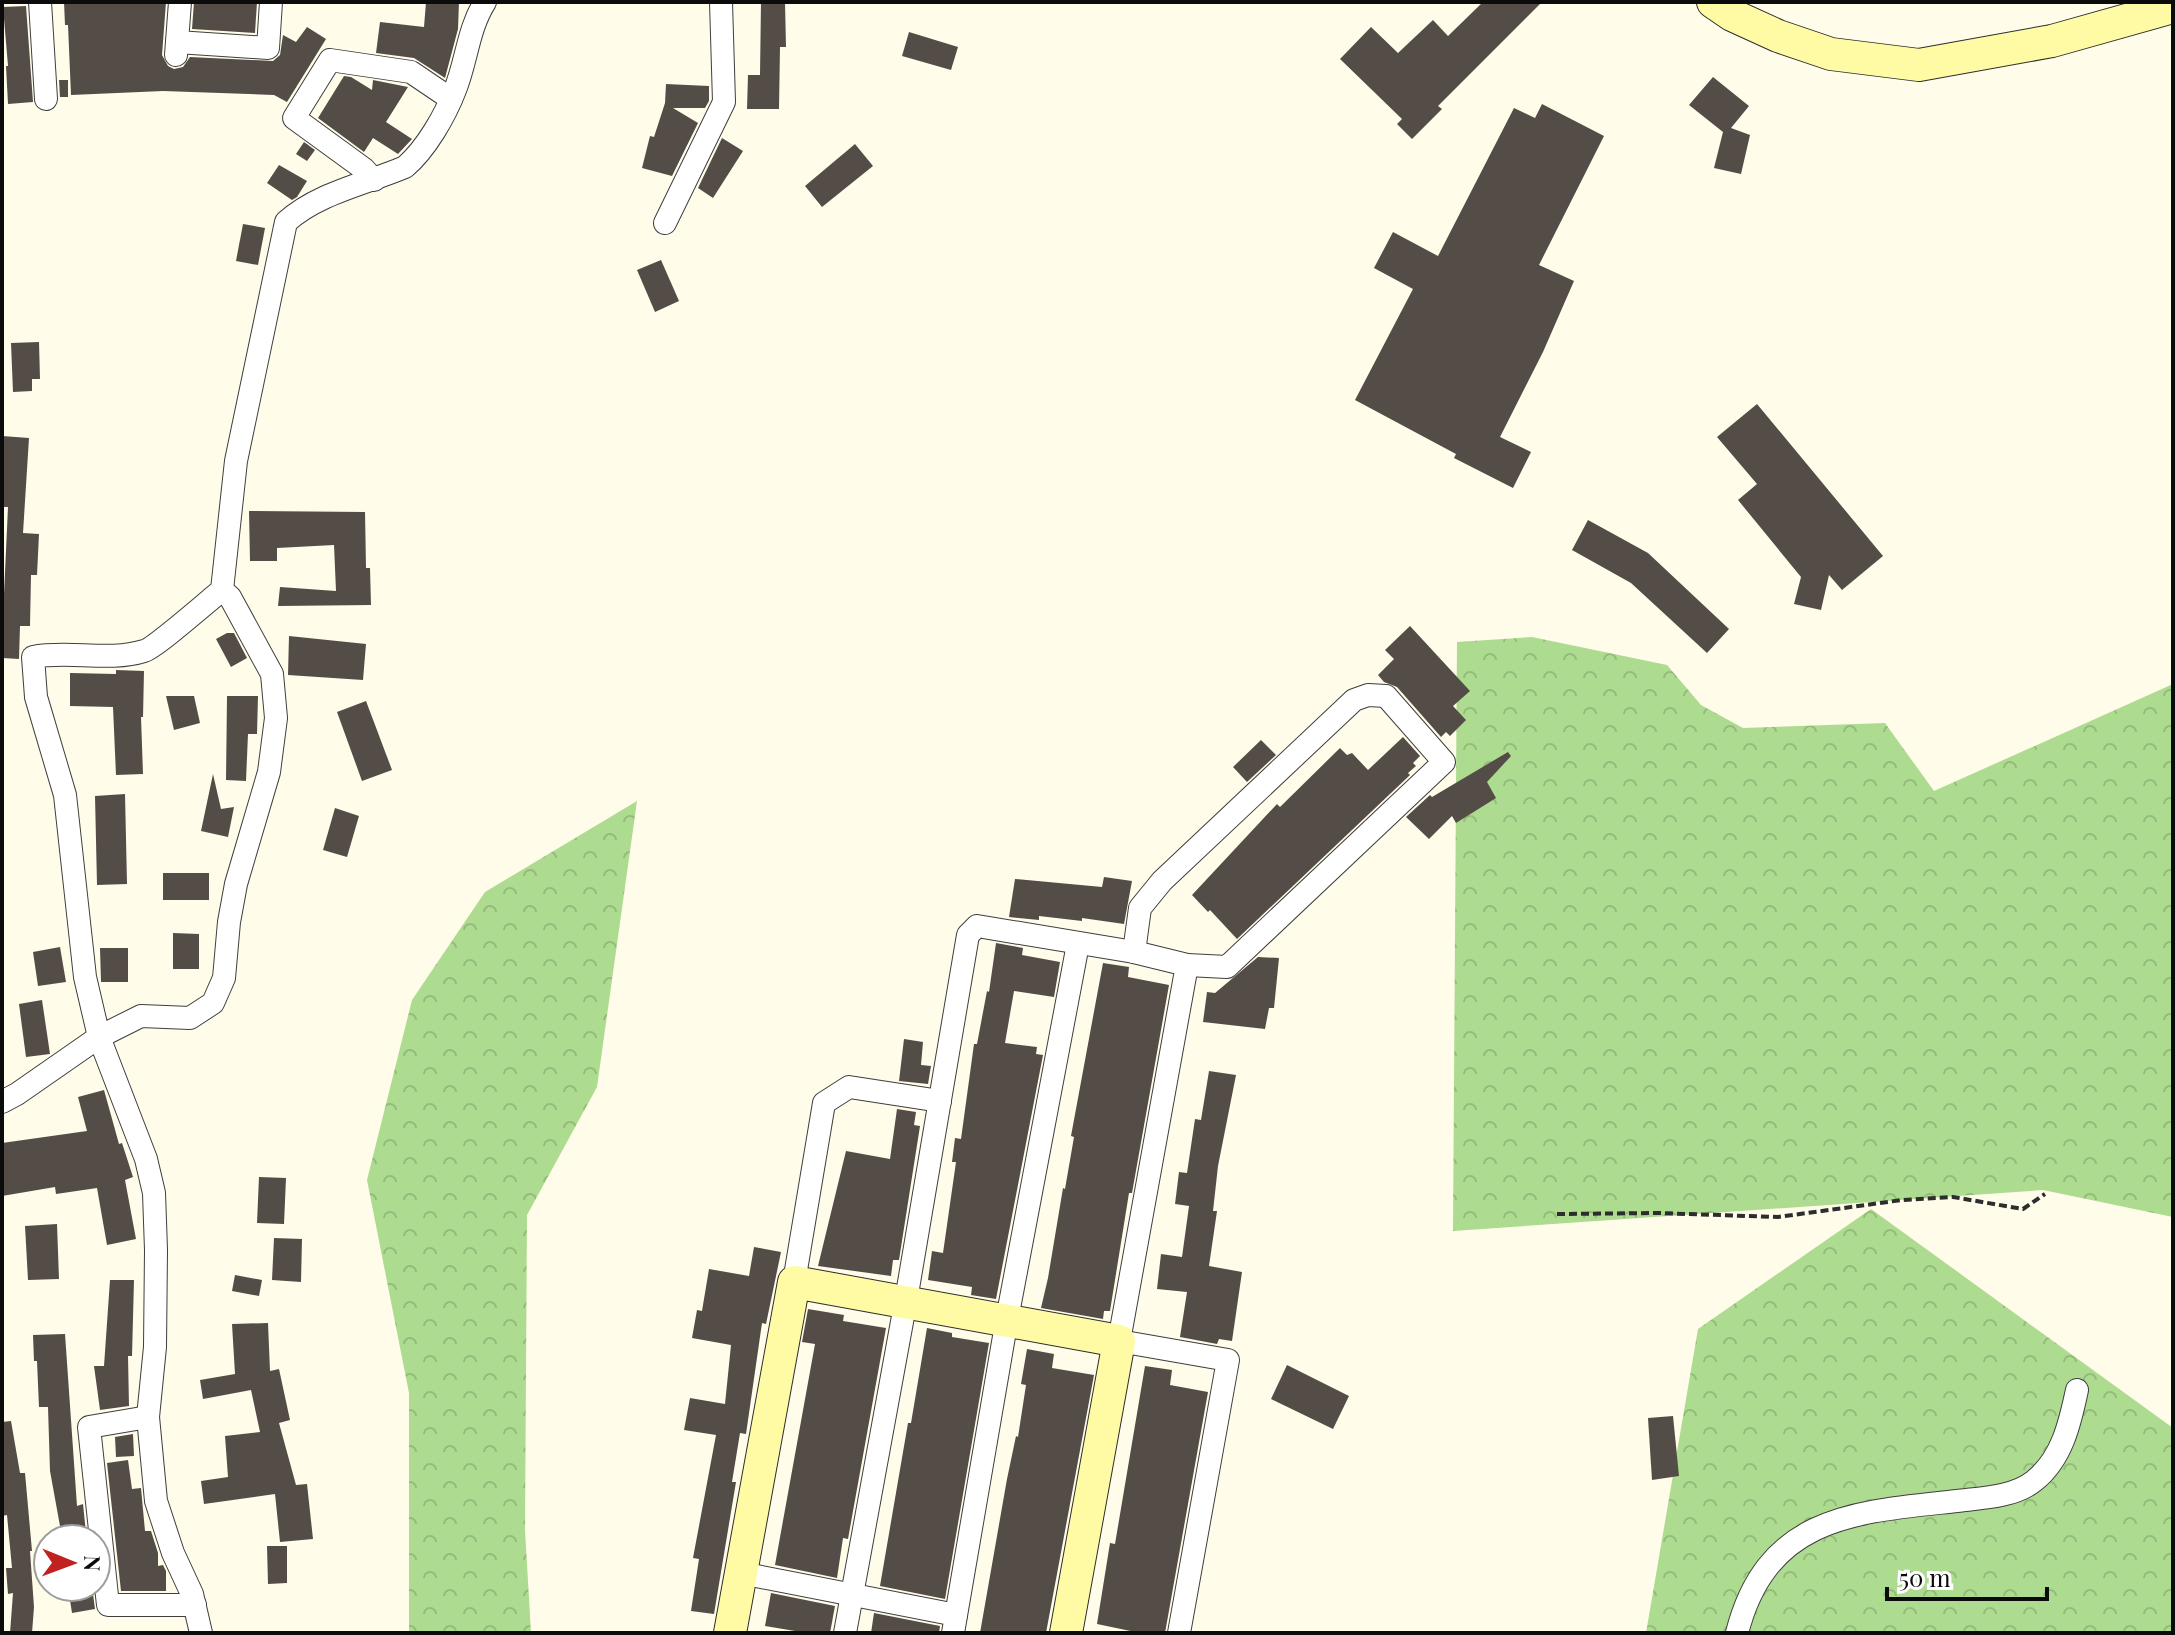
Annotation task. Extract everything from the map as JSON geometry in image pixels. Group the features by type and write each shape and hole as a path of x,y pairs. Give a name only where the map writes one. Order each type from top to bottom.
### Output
{"street":[{"path":"40,2 46,99"},
{"path":"180,2 176,48 268,48 271,2"},
{"path":"201,1633 195,1605 156,1501 148,1417 155,1347 154,1193 146,1159 99,1037 85,977 65,795 36,697 33,657 51,653 124,655 147,651 222,590 236,461 286,222 297,211 321,199 405,167 415,158 451,99 474,20 485,2"},
{"path":"665,223 724,102 721,2"},
{"path":"1713,2 1732,15 1778,36 1831,54 1919,65 2052,41 2173,7"},
{"path":"374,180 364,169 294,118 330,60 411,72 451,99"},
{"path":"2,1102 99,1037 141,1016 190,1018 213,1003 224,978 236,884 269,772 276,718 272,674 230,597 222,590"},
{"path":"845,1633 968,935 977,926 1134,952 1187,965 1227,967 1444,762 1386,696 1368,695 1354,700 1162,881 1140,908 1134,952"},
{"path":"741,1573 852,1594 955,1624 1007,1319 1078,944"},
{"path":"1066,1633 1187,965"},
{"path":"730,1633 824,1103 849,1087 940,1101"},
{"path":"794,1282 1228,1360 1179,1633"},
{"path":"1737,1633 1754,1587 1781,1551 1821,1524 1870,1511 1995,1497 2031,1483 2050,1465 2068,1430 2077,1390"},
{"path":"148,1417 89,1427 108,1605 195,1605"}],"path":[{"path":"1557,1214 1778,1217 1902,1200 1953,1197 2023,1209 2045,1194"}],"green space":[{"path":"1532,637 1667,665 1701,705 1743,728 1885,723 1934,791 2173,684 2173,1217 2043,1190 1453,1231 1457,642"},
{"path":"637,801 597,1087 527,1215 525,1530 531,1633 409,1633 409,1393 367,1180 412,1000 485,892"},
{"path":"1871,1209 2173,1428 2173,1633 1646,1633 1698,1329"}],"building":[{"path":"64,2 166,2 162,55 168,66 174,69 183,67 190,57 273,61 280,55 283,35 296,42 307,27 326,39 287,102 274,95 163,91 71,95"},
{"path":"194,2 257,2 255,33 192,29"},
{"path":"426,2 459,2 458,29 445,78 414,58 376,53 380,22 424,27"},
{"path":"761,2 785,2 786,47 780,47 779,109 747,109 748,75 760,75"},
{"path":"1483,2 1542,2 1438,106 1442,109 1412,139 1397,124 1402,119 1340,59 1371,27 1398,53 1433,20 1448,36"},
{"path":"26,6 33,102 8,104 3,7"},
{"path":"909,32 958,47 951,70 902,56"},
{"path":"344,76 372,90 373,80 408,87 386,122 412,139 398,154 373,138 364,152 318,118"},
{"path":"1713,77 1749,106 1731,128 1750,135 1741,174 1714,168 1723,132 1689,105"},
{"path":"59,80 68,80 68,97 60,97"},
{"path":"666,84 709,86 709,101 705,108 673,108 698,123 672,176 642,168 650,136 654,137 665,103"},
{"path":"1542,104 1604,136 1539,265 1574,281 1543,352 1500,437 1531,452 1513,488 1454,458 1456,454 1355,400 1413,289 1374,268 1393,232 1438,256 1514,108 1535,118"},
{"path":"722,138 743,151 713,198 698,188"},
{"path":"304,142 315,150 307,161 296,154"},
{"path":"855,144 873,166 822,207 805,186"},
{"path":"279,165 307,181 292,200 267,183"},
{"path":"243,224 265,228 258,265 236,261"},
{"path":"661,260 679,301 655,312 637,270"},
{"path":"39,342 40,379 32,379 32,391 13,392 11,343"},
{"path":"1757,404 1883,556 1842,590 1829,575 1821,610 1794,604 1801,577 1738,500 1757,484 1717,437"},
{"path":"2,436 29,438 23,533 39,534 37,575 31,575 30,626 20,626 19,659 2,658 2,594 8,507 2,507"},
{"path":"249,511 365,512 366,568 370,568 371,605 278,606 280,587 336,591 334,545 277,548 277,561 250,561"},
{"path":"1588,520 1648,553 1729,629 1707,653 1631,583 1572,550"},
{"path":"1410,626 1470,691 1453,706 1466,720 1450,736 1446,732 1441,737 1397,687 1384,682 1378,675 1394,659 1385,650"},
{"path":"234,633 247,658 231,667 216,639"},
{"path":"289,636 366,644 363,680 288,675"},
{"path":"116,670 144,671 141,717 143,774 116,775 113,707 70,706 70,673 116,674"},
{"path":"166,696 194,696 200,723 174,730"},
{"path":"227,696 258,696 257,734 248,734 246,781 226,780"},
{"path":"366,701 392,770 362,781 337,712"},
{"path":"1403,737 1420,756 1413,763 1416,766 1408,773 1410,775 1237,939 1192,895 1277,804 1280,807 1340,748 1347,755 1352,753 1368,770"},
{"path":"1261,740 1276,755 1247,782 1233,767"},
{"path":"1508,752 1511,756 1487,782 1496,798 1456,823 1452,816 1429,839 1406,817 1430,795 1432,797"},
{"path":"213,774 221,809 234,807 228,837 201,831"},
{"path":"125,794 127,884 97,885 95,796"},
{"path":"335,808 359,816 347,857 323,850"},
{"path":"163,873 209,873 209,900 163,900"},
{"path":"1104,877 1132,881 1124,924 1082,918 1082,921 1039,916 1039,920 1009,917 1015,879 1102,887"},
{"path":"173,933 199,934 199,969 173,969"},
{"path":"996,943 1023,948 1022,955 1060,962 1054,997 1014,991 1005,1043 1037,1047 1036,1054 1043,1055 996,1299 971,1295 972,1287 928,1280 932,1251 943,1253 956,1162 952,1162 955,1138 961,1139 974,1044 977,1044 989,992"},
{"path":"60,947 66,982 38,986 33,952"},
{"path":"100,948 128,948 128,982 101,982"},
{"path":"1258,957 1279,958 1274,1008 1269,1008 1265,1029 1203,1022 1207,992 1215,993"},
{"path":"1103,963 1129,967 1128,977 1169,985 1110,1311 1104,1311 1103,1319 1041,1308 1065,1189 1074,1137 1071,1136"},
{"path":"42,1000 50,1054 26,1057 19,1004"},
{"path":"904,1039 923,1042 921,1065 931,1066 928,1084 899,1081"},
{"path":"1209,1071 1236,1075 1218,1166 1213,1211 1217,1211 1209,1266 1242,1272 1232,1341 1219,1339 1217,1344 1180,1337 1187,1292 1157,1289 1161,1254 1182,1257 1189,1206 1175,1204 1179,1172 1187,1173 1195,1119 1201,1120"},
{"path":"104,1090 119,1144 122,1143 133,1177 125,1180 136,1239 107,1245 97,1188 56,1194 55,1187 2,1196 2,1143 87,1131 78,1097"},
{"path":"897,1109 916,1112 914,1125 920,1126 899,1260 893,1260 891,1276 818,1266 846,1151 890,1159"},
{"path":"259,1177 286,1178 284,1224 257,1223"},
{"path":"57,1224 59,1279 28,1280 25,1226"},
{"path":"274,1238 302,1239 301,1282 272,1280"},
{"path":"754,1247 781,1252 766,1324 762,1323 746,1434 740,1433 732,1482 736,1482 714,1614 691,1611 699,1559 693,1558 716,1435 684,1430 690,1398 725,1404 731,1345 692,1338 697,1310 702,1311 709,1269 749,1276"},
{"path":"235,1275 262,1280 259,1296 232,1291"},
{"path":"110,1280 134,1280 132,1356 128,1356 129,1406 100,1410 94,1366 104,1366"},
{"path":"808,1309 844,1315 843,1321 886,1328 848,1539 843,1538 837,1578 775,1565 815,1344 802,1342"},
{"path":"268,1323 270,1371 279,1369 290,1420 279,1423 296,1485 307,1484 313,1539 280,1542 275,1494 204,1504 201,1481 228,1477 225,1436 260,1432 251,1390 203,1399 200,1380 235,1374 232,1324"},
{"path":"927,1328 952,1333 952,1337 989,1343 945,1599 880,1586"},
{"path":"65,1334 77,1506 83,1504 85,1523 59,1523 50,1471 48,1407 39,1407 33,1335"},
{"path":"1027,1349 1054,1354 1052,1368 1094,1375 1046,1633 980,1633 1007,1479 1018,1437 1026,1385 1021,1384"},
{"path":"1287,1365 1349,1396 1333,1429 1271,1399"},
{"path":"1145,1366 1172,1370 1170,1385 1208,1392 1165,1633 1140,1633 1097,1624 1110,1543 1115,1544"},
{"path":"1673,1416 1679,1476 1652,1480 1648,1418"},
{"path":"11,1421 20,1473 25,1473 32,1551 32,1633 10,1633 13,1593 8,1594 6,1568 12,1568 7,1515 2,1516 2,1422"},
{"path":"133,1434 134,1456 116,1457 115,1437"},
{"path":"128,1460 132,1489 141,1488 145,1531 151,1531 158,1553 158,1566 163,1565 166,1571 166,1591 121,1591 107,1463"},
{"path":"267,1546 287,1546 287,1583 268,1584"},
{"path":"771,1593 835,1606 830,1633 807,1633 765,1626"},
{"path":"70,1603 94,1603 95,1609 72,1613"},
{"path":"874,1613 940,1626 939,1633 871,1633"}]}
